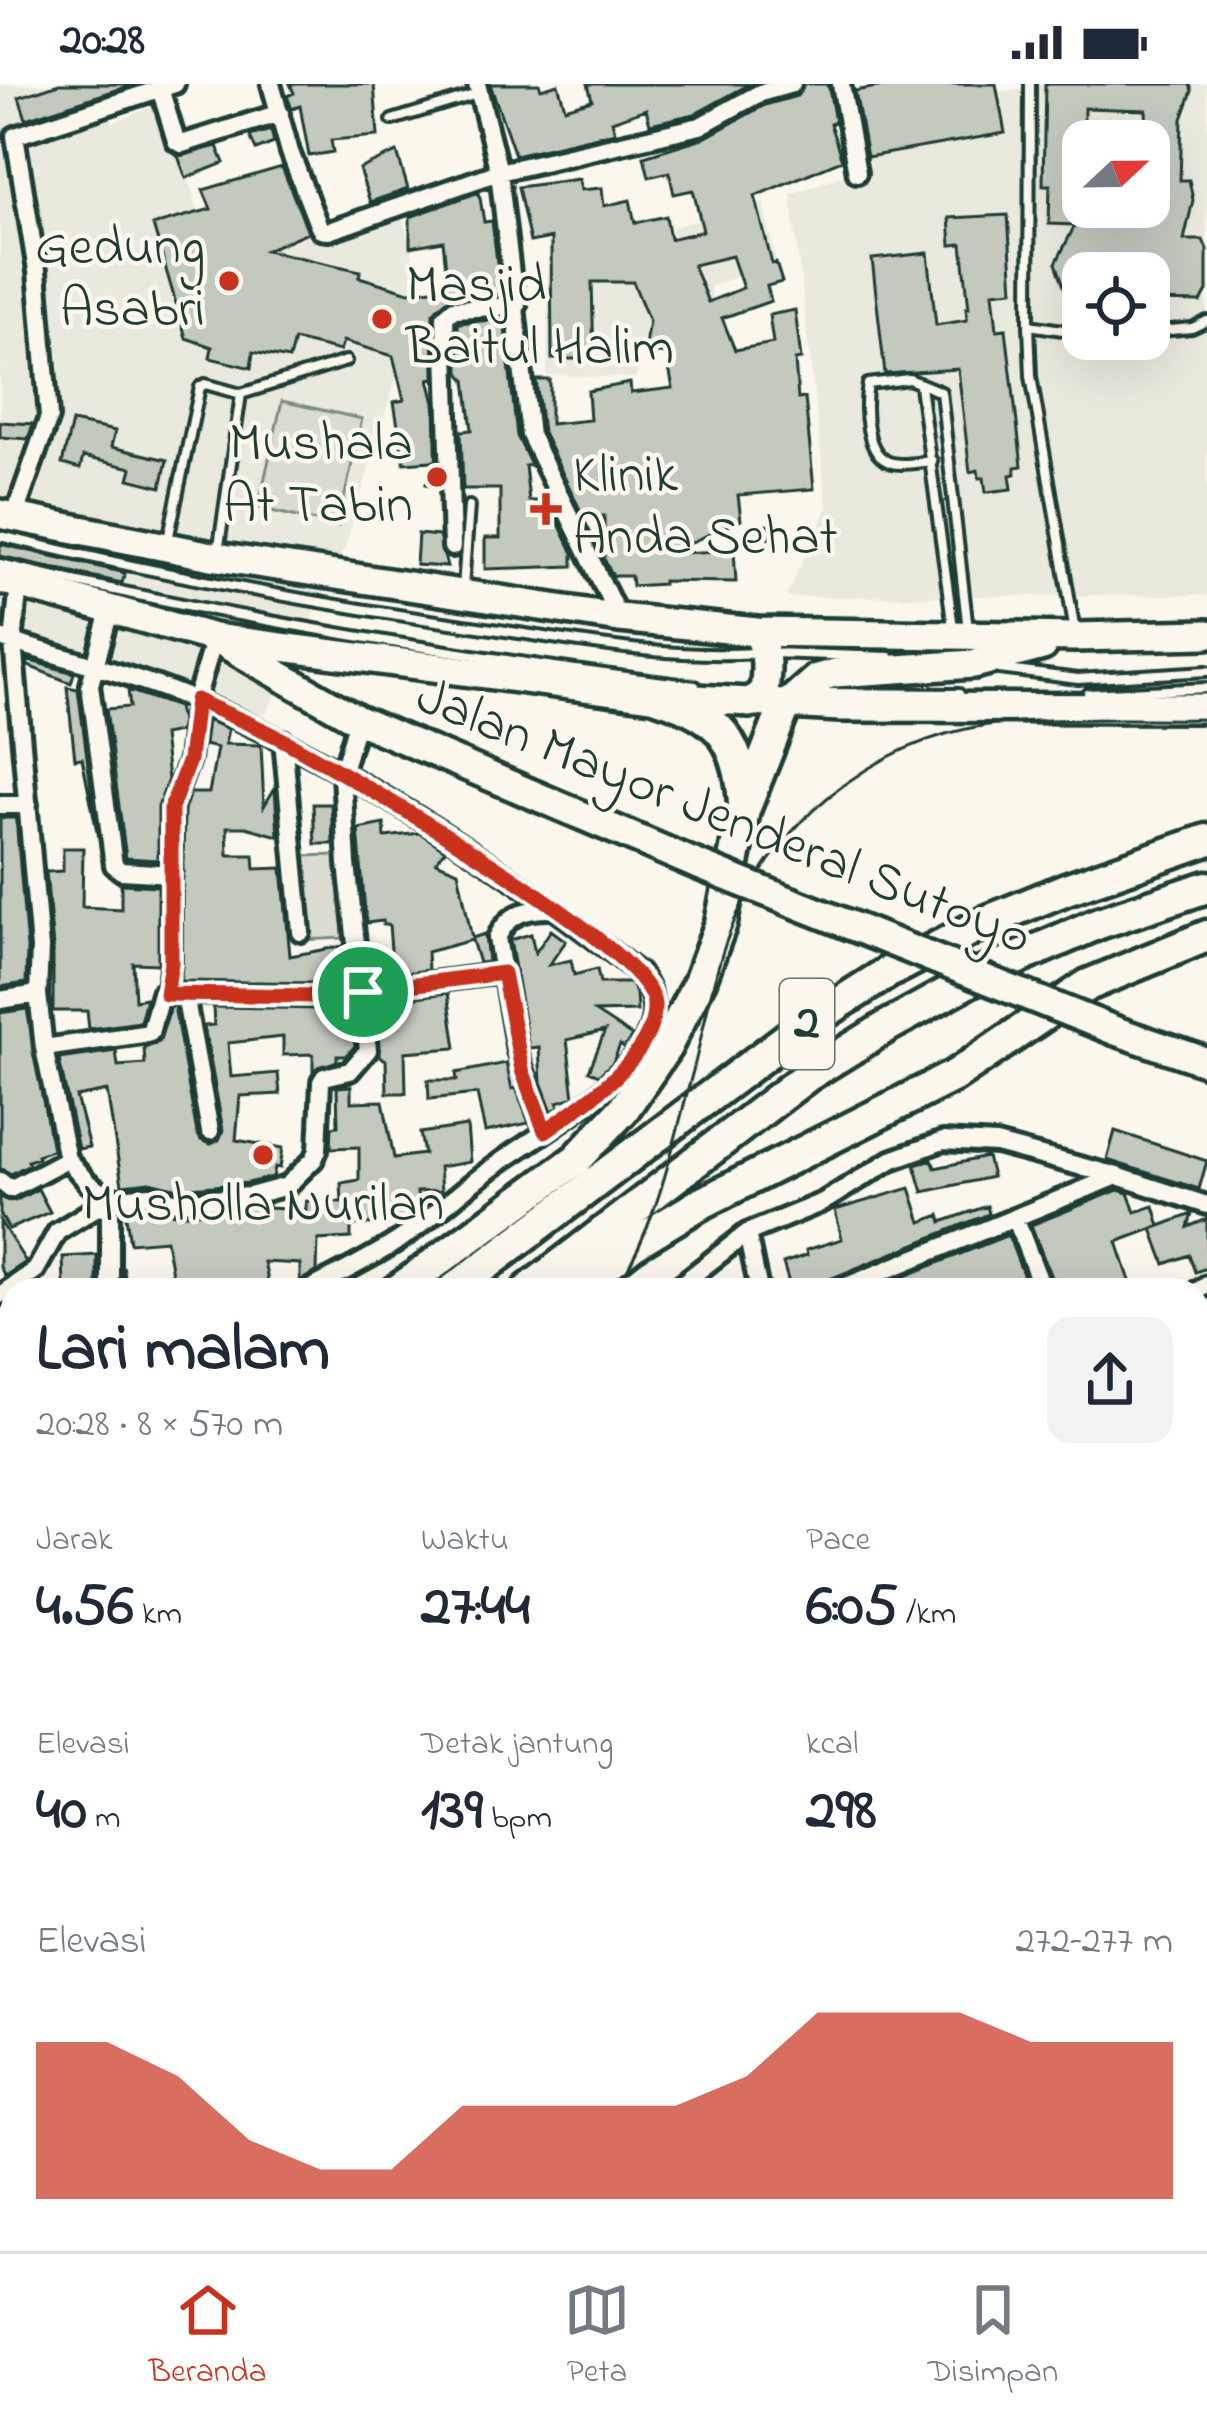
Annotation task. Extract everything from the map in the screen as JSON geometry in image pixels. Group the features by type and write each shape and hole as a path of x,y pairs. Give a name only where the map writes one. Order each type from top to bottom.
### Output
{"highway":[{"name":"Jalan Mayor Jenderal Sutoyo","path":"5,522 761,642 1207,634"},
{"name":"Jalan Mayor Jenderal Sutoyo","path":"6,576 214,638 660,697 1207,708"},
{"path":"765,696 835,673 974,664 1076,637"},
{"name":"Jalan Mayor Jenderal Sutoyo","path":"214,638 358,720 696,864 1116,1031 1207,1062"},
{"path":"414,1278 577,1159 623,1111 666,1047 700,980 721,922 765,696 761,642"},
{"path":"660,697 710,718 726,736 737,757 744,810"},
{"name":"2","path":"469,1278 799,1028 887,973 1007,913 1207,840"},
{"name":"2","path":"544,1278 807,1076 886,1027 982,974 1080,932 1207,887"},
{"path":"590,1278 632,1245 698,1205 956,1075 1088,985 1207,936"}],"street":[{"path":"272,84 290,152 321,230 329,231 500,172 700,126 760,93 792,84"},
{"path":"841,84 857,172"},
{"path":"5,522 49,417 37,271 15,136 168,86 176,141 182,144 280,113"},
{"path":"478,89 500,172 530,436 620,618"},
{"path":"452,547 445,317 454,309 517,306"},
{"path":"6,576 7,640 28,805 44,1048 68,1159 88,1184 110,1199"},
{"path":"111,608 90,686 114,865 121,871 172,874"},
{"path":"210,1131 171,963 171,808 189,760 196,700 214,638"},
{"path":"7,640 196,700 283,740 441,830 555,909 638,973 654,1002 651,1027 628,1063 585,1104 480,1176 402,1238 330,1278"},
{"path":"24,1278 36,1270 57,1232 110,1199 150,1195 178,1202 250,1196 281,1188 300,1175 318,1150 321,1082 324,1077 350,1071 368,1050 346,864 342,774 358,720"},
{"path":"283,740 301,932"},
{"path":"0,805 28,805"},
{"path":"545,1131 522,1070 497,938 520,912 555,909"},
{"path":"44,1048 150,1034 159,994 284,997 363,992 503,973"},
{"path":"0,1000 38,994"},
{"path":"689,1278 747,1233 823,1202 904,1154 943,1141 996,1144 1207,1205"},
{"path":"0,1181 10,1189 68,1159"},
{"path":"867,1278 1118,1176"},
{"path":"110,1199 110,1278"},
{"path":"1015,1218 1038,1278"},
{"path":"747,1233 756,1278"}],"lane":[{"path":"1030,84 1031,376 1076,637"},
{"path":"392,120 478,89"},
{"path":"1170,330 1192,328 1207,320"},
{"path":"1029,325 1062,330"},
{"path":"167,547 198,389 205,384 241,394 346,361"},
{"path":"932,461 889,463 872,444 868,384 909,379 938,388 943,396 961,635"},
{"path":"920,386 961,635"},
{"path":"217,557 241,394"},
{"path":"462,597 469,506"},
{"path":"5,522 214,585 637,652 709,656 761,642 1078,679 1207,671"},
{"path":"6,576 501,661 710,688"},
{"path":"1082,695 1207,688"},
{"path":"765,696 964,694"}],"shaded area":[{"path":"0,84 98,84 112,123 165,101 201,220 303,185 316,228 397,201 423,289 345,547 265,716 0,628"},
{"path":"1030,84 1207,84 1207,595 786,597 827,508 791,194 871,165 856,104 1029,89"},
{"path":"764,204 776,261 710,287 712,300 645,326 636,378 547,375 548,243 635,244 673,235 672,227"},
{"path":"282,401 362,419 338,526 258,508"},
{"path":"339,855 343,938 304,940 299,856"}],"building":[{"path":"59,84 132,85 26,119 19,97"},
{"path":"290,84 374,84 378,136 331,140 333,152 309,156 300,106 292,109 287,96 294,93"},
{"path":"490,84 539,84 541,89 558,84 565,108 592,100 588,84 750,84 695,114 650,124 646,109 612,121 615,132 515,155"},
{"path":"804,84 829,88 835,122 830,124 842,160 755,196 772,264 776,263 782,282 767,286 771,301 722,318 735,350 773,343 769,315 795,310 801,359 795,360 798,399 805,398 814,489 738,495 741,520 665,554 734,550 736,582 663,581 632,586 631,576 613,576 604,559 604,516 584,518 542,431 536,380 550,380 550,424 590,420 588,391 630,383 631,393 673,388 666,354 644,351 649,321 633,282 592,282 594,359 552,359 551,238 530,242 518,187 579,179 581,190 602,188 604,206 630,200 635,223 666,216 670,239 703,231 693,190 674,194 669,172 649,177 644,156 706,137 765,105 797,96","holes":["732,256 743,288 708,302 693,265"]},
{"path":"894,84 996,84 1005,133 867,157 855,91"},
{"path":"1045,84 1190,84 1182,119 1180,180 1189,180 1193,200 1184,240 1203,240 1207,249 1207,291 1201,302 1170,301 1170,252 1062,252 1062,280 1056,263 1074,228 1170,228 1170,120 1146,120 1146,110 1084,108 1084,120 1062,120 1062,224 1049,224 1050,185 1043,185"},
{"path":"271,130 274,143 256,150 250,136"},
{"path":"217,146 224,163 186,178 178,156"},
{"path":"397,152 408,189 370,202 359,169"},
{"path":"282,167 308,232 266,250 361,271 359,277 409,292 448,287 443,241 410,247 410,217 479,192 484,222 492,221 501,294 452,297 433,313 434,378 429,379 435,403 437,488 426,484 433,461 404,463 394,402 404,400 393,356 343,341 340,351 294,340 289,359 253,352 251,368 210,358 212,347 186,338 153,225 211,209 203,190"},
{"path":"1008,215 1013,290 993,292 997,330 1006,329 1022,466 1010,475 1012,489 986,492 978,470 970,472 958,369 885,374 872,259 928,253 936,325 967,320 962,244 951,245 949,218"},
{"path":"504,319 517,436 531,465 525,466 529,501 548,501 573,553 573,566 485,569 485,538 500,538 500,489 463,489 461,431 472,430 466,380 459,372 458,323"},
{"path":"0,422 33,424 28,439 0,437"},
{"path":"72,422 115,431 111,447 167,460 161,487 129,479 132,468 83,457 80,469 62,464"},
{"path":"772,525 772,538 749,539 749,526"},
{"path":"418,534 439,536 447,567 416,565"},
{"path":"0,544 125,573 122,583 0,556"},
{"path":"27,660 74,673 71,683 28,666"},
{"path":"67,687 78,689 97,832 82,758 75,759"},
{"path":"128,690 178,707 181,721 179,732 163,735 168,779 158,807 158,860 126,858 106,709 130,707"},
{"path":"207,720 228,729 225,744 261,745 264,806 275,788 278,836 227,827 228,855 254,855 255,869 282,868 290,956 343,946 347,980 181,981 184,810 190,793 209,793 217,748 204,745"},
{"path":"313,804 331,804 333,844 315,844"},
{"path":"0,818 16,818 27,948 26,983 0,987"},
{"path":"384,824 385,837 420,833 445,850 436,862 458,871 472,938 485,934 488,962 479,963 472,940 427,952 428,970 373,977 371,966 392,963 389,925 366,923 358,829"},
{"path":"63,848 83,848 82,907 121,909 121,884 158,886 158,964 133,963 135,1000 146,998 140,1022 89,1029 87,1011 53,1011 46,872 63,871"},
{"path":"551,930 566,941 549,965 571,960 574,975 597,969 600,983 630,983 637,1011 595,1012 632,1036 599,1075 589,1071 605,1031 567,1040 574,1097 558,1102 559,1107 552,1111 541,1082 539,1047 529,1048 510,940 531,934 535,953"},
{"path":"448,993 456,1048 405,1052 406,1093 387,1093 375,1002"},
{"path":"350,1005 355,1046 346,1056 337,1056 337,1061 313,1071 313,1054 283,1055 283,1037 228,1043 231,1077 278,1073 280,1094 240,1096 236,1140 283,1148 280,1168 275,1167 273,1177 179,1189 150,1182 122,1185 107,1091 76,1097 89,1147 78,1149 59,1059 116,1051 118,1066 145,1064 144,1047 159,1042 174,1006 197,1133 211,1144 223,1130 204,1026 214,1025 213,1007"},
{"path":"27,1009 52,1150 11,1174 0,1168 0,1013"},
{"path":"506,1063 512,1089 516,1088 529,1123 485,1132 477,1094 429,1099 428,1080 457,1080 456,1073"},
{"path":"351,1086 351,1102 383,1101 394,1158 424,1154 420,1133 467,1126 470,1162 439,1167 441,1191 417,1192 418,1211 405,1220 351,1226 351,1238 318,1240 317,1271 305,1278 300,1278 300,1264 264,1262 267,1278 146,1278 172,1274 166,1240 130,1243 125,1210 149,1208 179,1215 268,1204 268,1208 306,1210 306,1201 342,1202 341,1183 359,1180 359,1147 331,1148 332,1127 338,1126 337,1087"},
{"path":"1115,1131 1207,1161 1199,1189 1107,1160"},
{"path":"987,1157 992,1177 923,1192 915,1165 932,1159 935,1168"},
{"path":"910,1188 921,1222 940,1215 942,1222 987,1206 989,1214 832,1278 787,1278 783,1263 842,1239 835,1210"},
{"path":"38,1189 50,1212 9,1229 0,1214 0,1197 15,1201"},
{"path":"1118,1190 1128,1193 1135,1212 1154,1206 1160,1226 1117,1242 1129,1278 1051,1278 1031,1225"},
{"path":"1192,1214 1188,1227 1207,1219 1207,1268 1195,1272 1189,1255 1165,1264 1152,1229"},
{"path":"0,1221 26,1262 5,1276 0,1267"},
{"path":"1008,1235 1024,1278 900,1278"},
{"path":"97,1255 97,1278 64,1278 63,1257"}],"tram line":[{"path":"622,1278 643,1238 663,1182 729,934 747,895 799,825 866,770 946,734 1042,720 1207,719"}],"place":[{"name":"Gedung Asabri","path":"229,281"},
{"name":"Masjid Baitul Halim","path":"382,319"},
{"name":"Mushala At Tabin","path":"437,477"},
{"name":"Klinik Anda Sehat","path":"546,509"},
{"name":"Musholla Nurilan","path":"263,1155"}],"route":[{"path":"196,700 283,740 441,830 544,899 638,973 654,1002 651,1027 628,1063 585,1104 545,1131 522,1070 503,973 363,992 284,997 166,994 171,963 172,796 187,768 196,700"}]}
